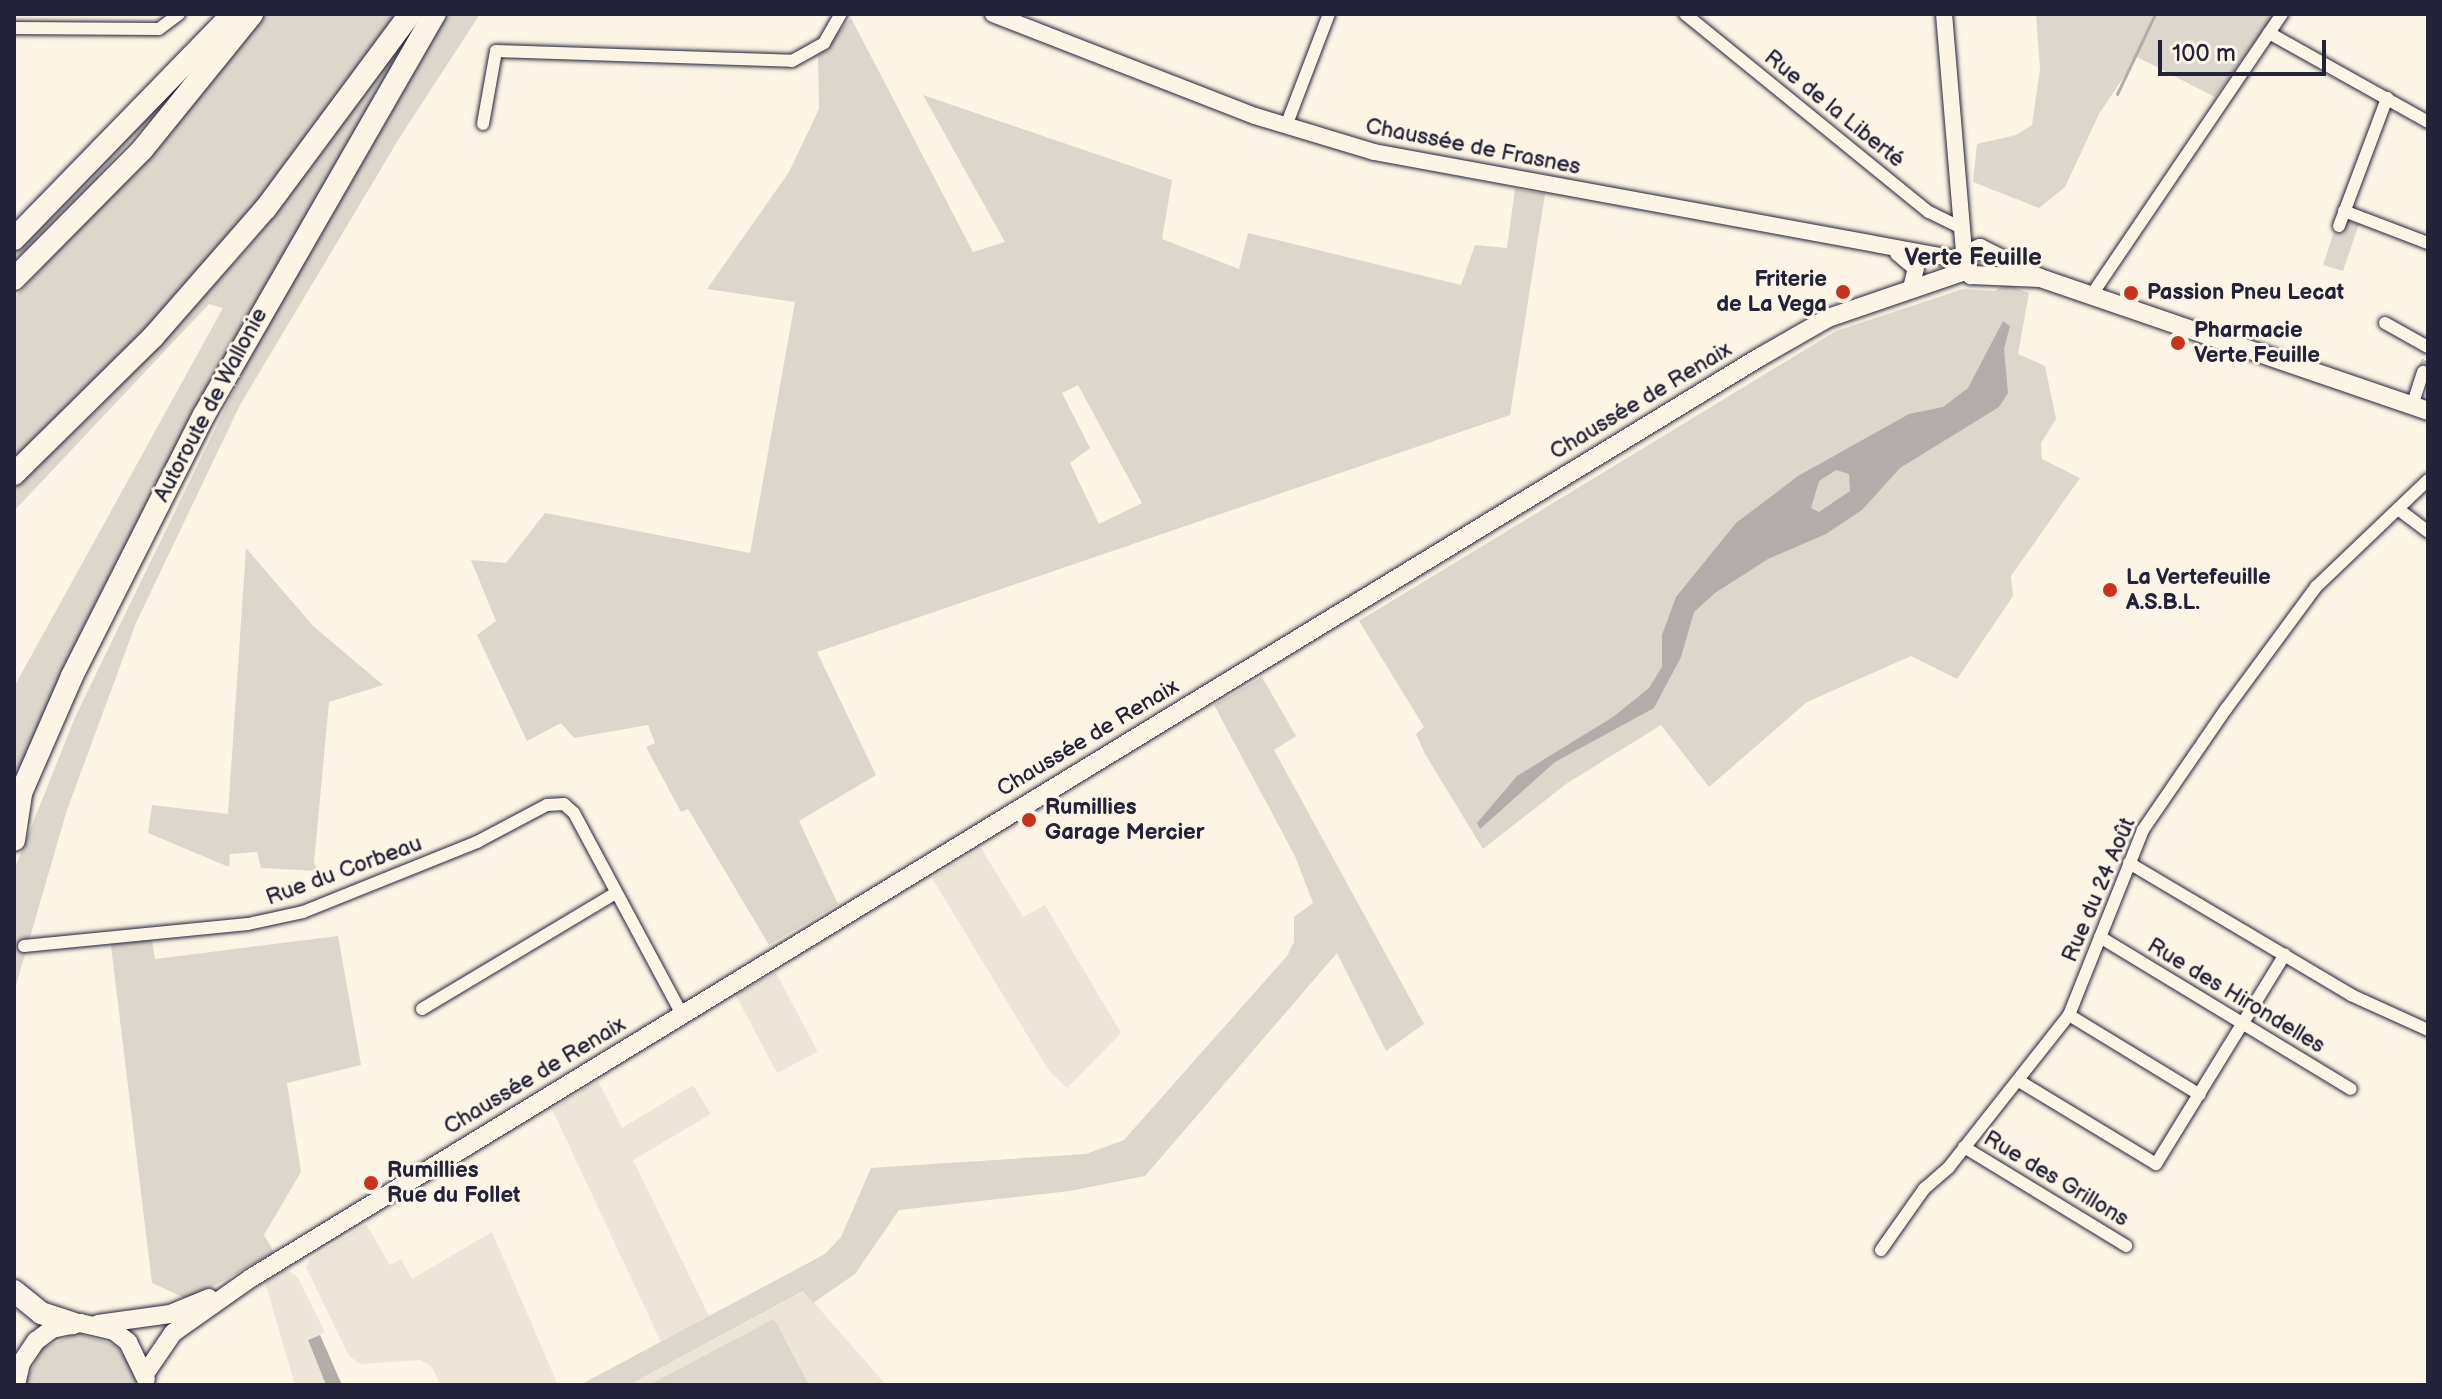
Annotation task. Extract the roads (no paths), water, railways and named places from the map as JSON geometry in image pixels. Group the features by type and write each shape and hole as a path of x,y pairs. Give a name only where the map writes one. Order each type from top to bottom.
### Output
{"highway":[{"path":"14,239 233,14"},
{"path":"14,279 142,150 252,14"},
{"path":"14,474 153,337 247,230 324,136 410,14"},
{"name":"Autoroute de Wallonie","path":"14,840 18,801 72,676 204,415 435,14"},
{"path":"14,1291 41,1313 72,1323"}],"main road":[{"name":"Chaussée de Frasnes","path":"993,14 1286,126 1374,152 1890,249 1971,257"},
{"path":"1944,14 1962,228 1974,276 1985,273 2040,278"},
{"path":"1890,249 1913,262 1911,288"},
{"path":"1971,257 2420,408"},
{"name":"Chaussée de Renaix","path":"146,1380 173,1333 251,1278 1803,331 1911,288 1971,257"},
{"name":"Chaussée de Renaix","path":"72,1323 97,1324 170,1314 251,1278"},
{"path":"16,1385 21,1363 36,1341 72,1323"},
{"path":"97,1324 128,1342 146,1380"}],"street":[{"path":"14,28 159,29 179,14"},
{"path":"483,124 496,51 792,61 824,43 841,14"},
{"path":"1286,126 1329,14"},
{"name":"Rue de la Liberté","path":"1685,14 1926,210 1962,228"},
{"path":"2091,296 2282,14"},
{"path":"2269,33 2428,122"},
{"path":"2339,226 2387,98"},
{"path":"2344,211 2428,243"},
{"path":"2385,323 2428,347"},
{"path":"2420,408 2423,372"},
{"name":"Rue du 24 Août","path":"1881,1250 1924,1189 2019,1081 2069,1015 2129,863 2162,802 2316,587 2428,480"},
{"path":"2398,509 2428,532"},
{"name":"Rue du Corbeau","path":"24,946 248,924 303,912 477,842 547,805 564,804 574,813 682,1014"},
{"path":"2129,863 2351,995 2428,1030"},
{"path":"422,1009 616,893"},
{"name":"Rue des Hirondelles","path":"2100,937 2351,1089"},
{"path":"2019,1081 2156,1164 2285,954"},
{"path":"2069,1015 2200,1095"},
{"name":"Rue des Grillons","path":"1964,1147 2126,1246"}],"waterway":[{"path":"2117,94 2155,14"}],"tunnel":[{"path":"2423,372 2428,359"}],"place":[{"name":"Friterie de La Vega","path":"1843,292"},
{"name":"Passion Pneu Lecat","path":"2131,293"},
{"name":"Pharmacie Verte Feuille","path":"2178,343"},
{"name":"La Vertefeuille A.S.B.L.","path":"2110,590"},
{"name":"Rumillies Garage Mercier","path":"1029,820"},
{"name":"Rumillies Rue du Follet","path":"371,1183"}],"district":[{"name":"Verte Feuille","path":"1973,258"}]}
